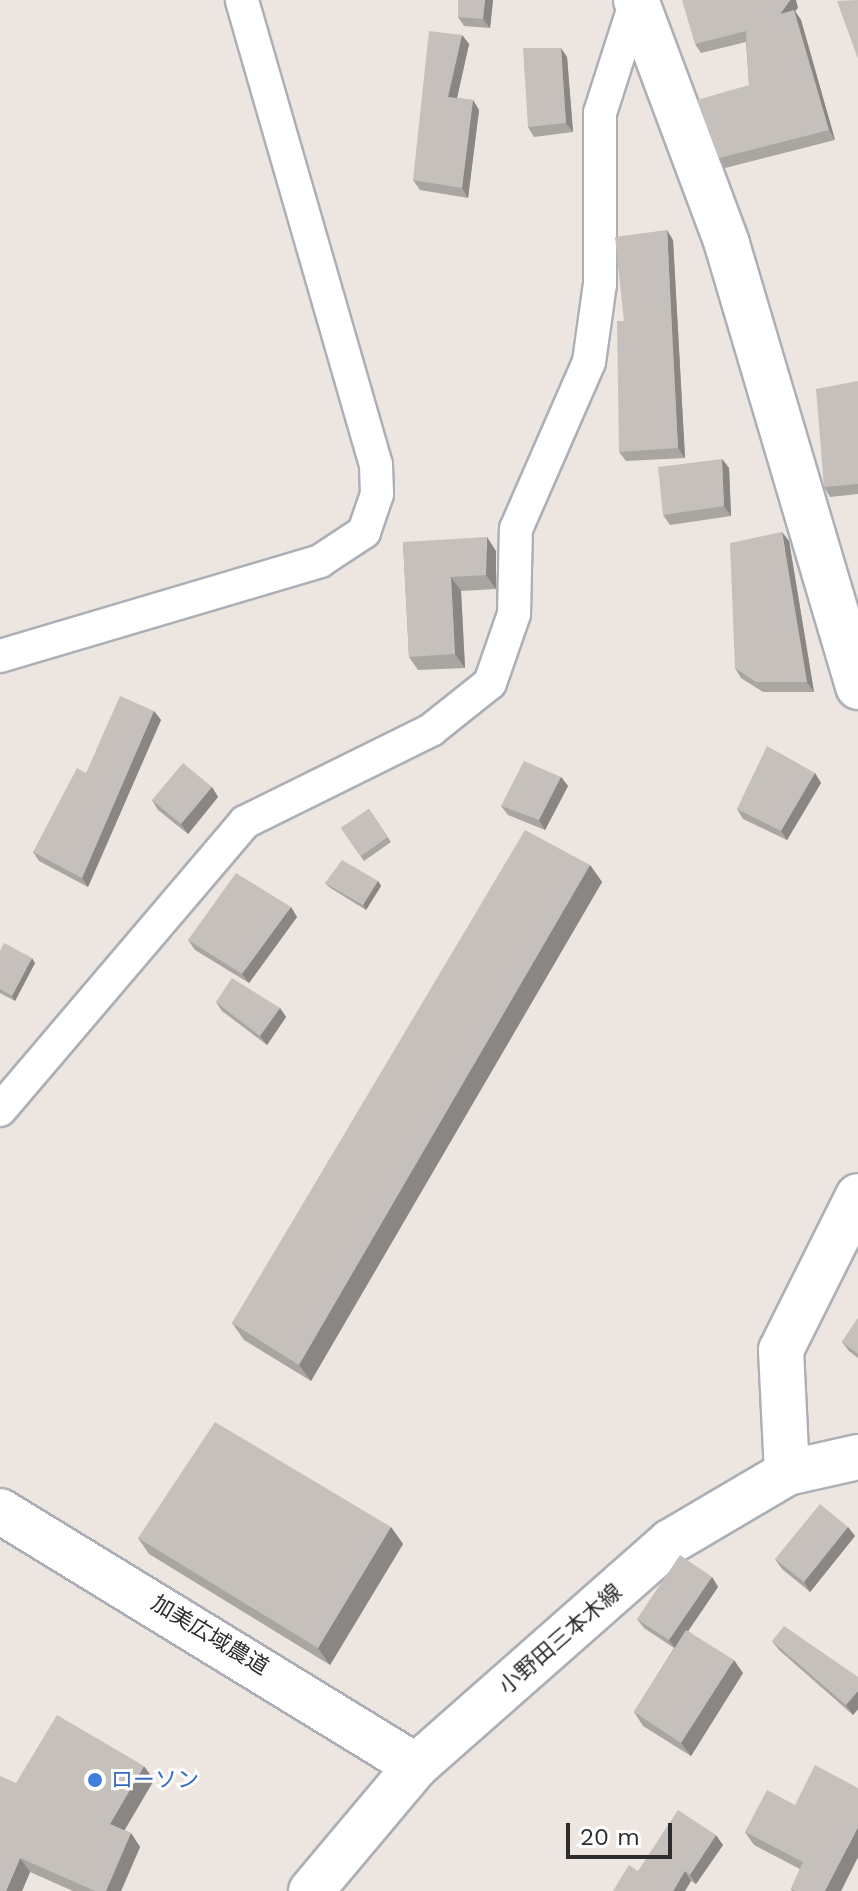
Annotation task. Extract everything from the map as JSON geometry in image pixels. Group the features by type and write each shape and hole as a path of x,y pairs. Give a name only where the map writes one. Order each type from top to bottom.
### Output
{"street":[{"path":"0,656 320,561 364,532 377,494 376,465 242,0"},
{"path":"636,0 727,244 858,687"},
{"path":"0,1110 245,822 431,730 490,683 514,614 516,529 589,362 600,284 600,113 636,0"},
{"path":"787,1473 781,1350 858,1196"},
{"name":"小野田三本木線","path":"311,1891 416,1766 670,1542 787,1473 858,1457"},
{"name":"加美広域農道","path":"0,1511 416,1766"}],"building":[{"path":"458,0 485,0 483,19 458,17"},
{"path":"682,0 790,0 780,14 794,10 829,130 719,158 697,100 749,85 746,31 695,44"},
{"path":"858,0 858,59 837,1"},
{"path":"429,31 462,35 448,97 473,100 462,188 413,180"},
{"path":"523,48 561,48 566,123 528,127"},
{"path":"667,230 678,448 619,452 617,321 624,321 615,237"},
{"path":"858,381 858,484 824,487 816,389"},
{"path":"722,459 724,506 663,515 658,467"},
{"path":"782,532 807,682 756,682 735,668 730,543"},
{"path":"487,537 486,575 451,577 455,654 409,657 403,542"},
{"path":"120,696 154,711 82,878 33,852 77,768 86,773"},
{"path":"767,746 815,773 781,831 737,809"},
{"path":"524,761 561,777 539,820 501,806"},
{"path":"183,763 212,787 181,824 152,800"},
{"path":"369,809 388,837 361,856 341,828"},
{"path":"525,830 590,865 299,1365 232,1323"},
{"path":"342,860 378,881 363,905 325,883"},
{"path":"236,873 291,907 242,974 188,940"},
{"path":"4,943 32,958 12,996 0,989 0,951"},
{"path":"232,978 280,1008 260,1036 216,1002"},
{"path":"858,1318 858,1354 842,1342"},
{"path":"215,1422 391,1527 318,1648 138,1538"},
{"path":"820,1504 848,1527 804,1582 775,1559"},
{"path":"680,1555 712,1577 669,1640 637,1619"},
{"path":"784,1626 858,1677 858,1691 846,1705 772,1641"},
{"path":"686,1630 734,1660 681,1743 634,1712"},
{"path":"57,1715 144,1766 110,1824 131,1833 106,1891 95,1891 20,1858 6,1891 0,1891 0,1776 16,1783"},
{"path":"815,1765 858,1788 858,1827 825,1891 795,1891 791,1889 803,1862 745,1832 767,1790 795,1805"},
{"path":"678,1810 716,1835 690,1875 685,1871 673,1891 613,1891 629,1865 638,1871"}],"place":[{"name":"ローソン","path":"95,1780"}]}
